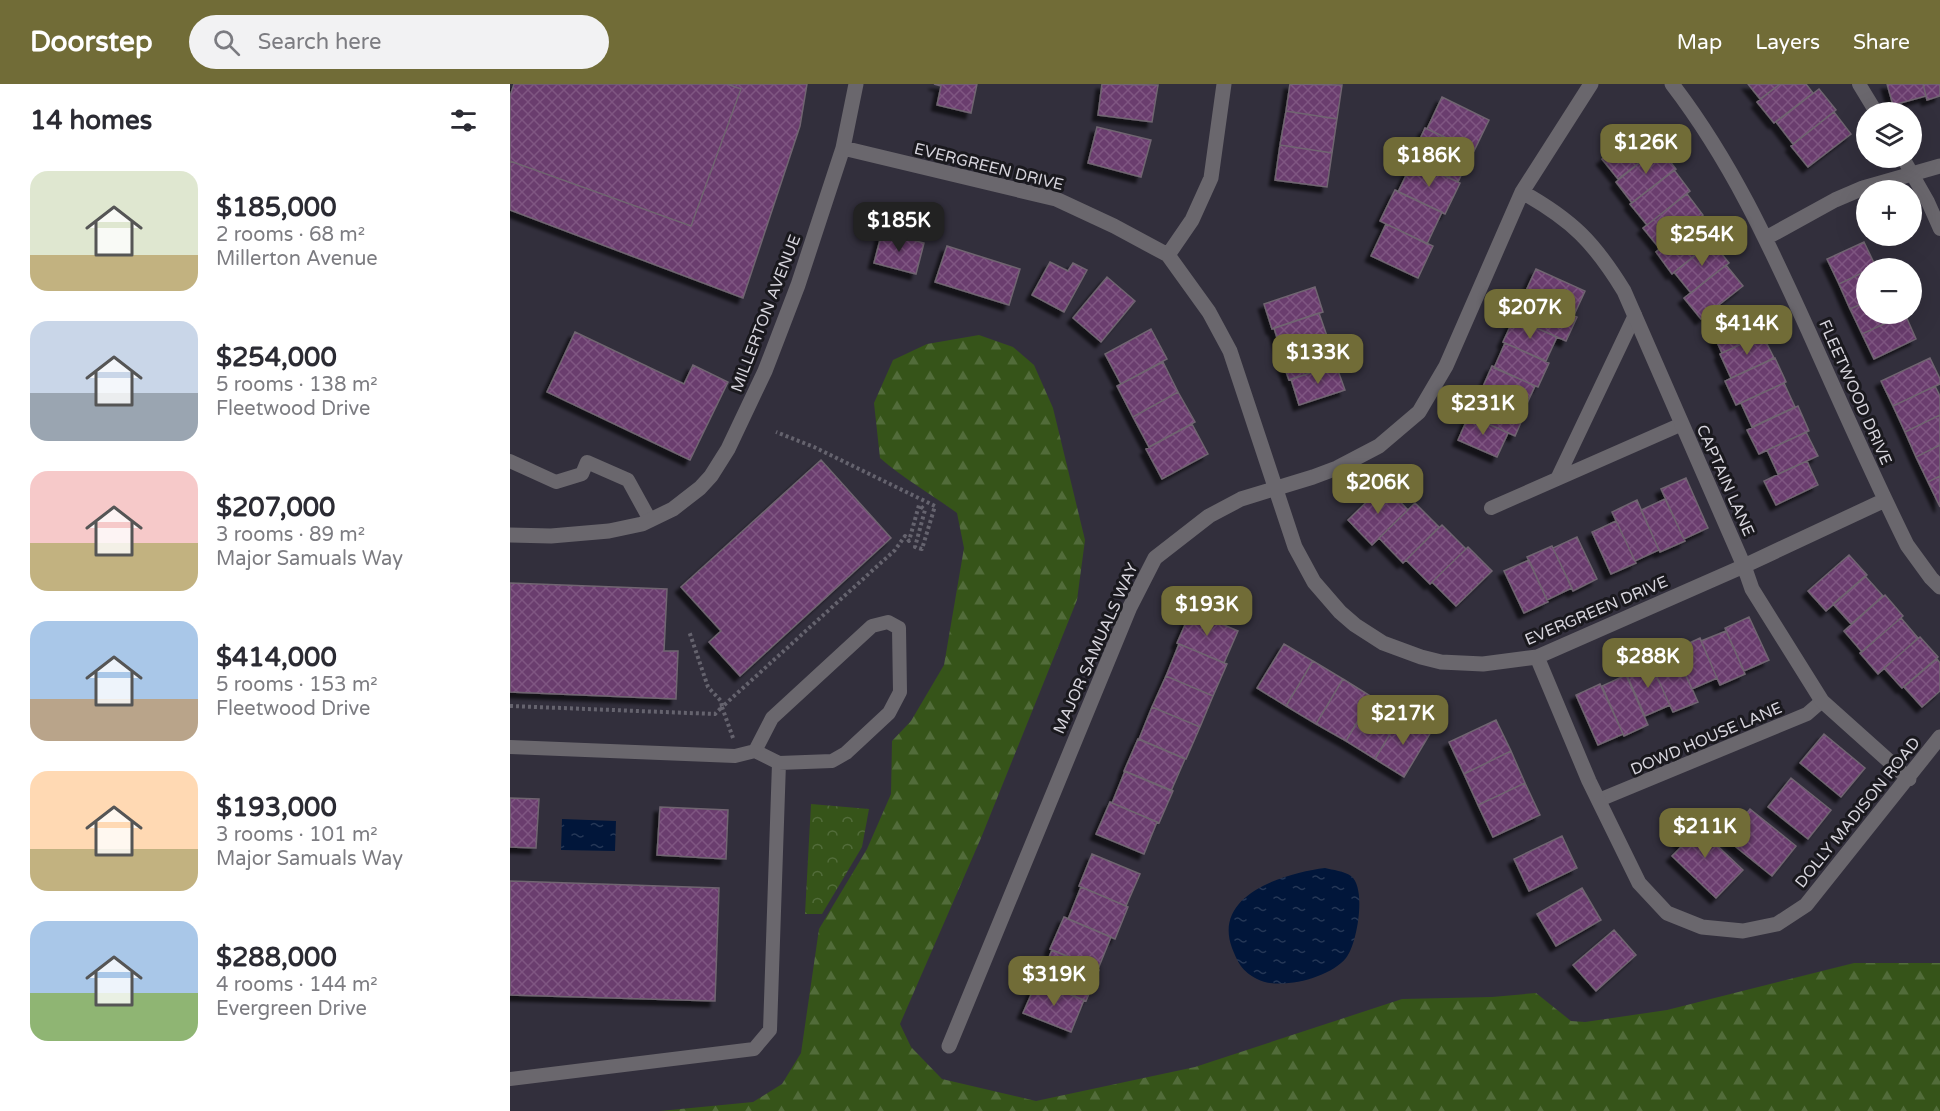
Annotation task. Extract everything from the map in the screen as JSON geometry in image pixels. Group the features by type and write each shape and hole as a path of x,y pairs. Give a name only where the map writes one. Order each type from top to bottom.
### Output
{"street":[{"name":"MILLERTON AVENUE","path":"510,535 551,536 609,531 642,524 673,509 700,488 711,476 728,449 765,371 794,296 843,148 856,84"},
{"path":"1168,255 1192,220 1211,178 1224,84"},
{"name":"MAJOR SAMUALS WAY","path":"949,1046 1121,627 1155,558 1209,516 1240,499 1337,468 1379,446 1419,412 1446,366 1522,192 1591,84"},
{"name":"FLEETWOOD DRIVE","path":"1672,84 1731,171 1766,238 1907,545 1940,587"},
{"name":"EVERGREEN DRIVE","path":"843,148 1056,199 1168,255 1209,312 1230,351 1295,547 1314,582 1340,612 1355,625 1383,643 1421,657 1442,662 1483,664 1537,657 1744,566 1885,500"},
{"path":"1766,238 1835,200 1863,188 1940,166"},
{"name":"CAPTAIN LANE","path":"1522,192 1562,216 1590,243 1610,267 1635,315 1744,566 1752,590 1822,701 1908,779"},
{"name":"DOLLY MADISON ROAD","path":"1537,657 1599,800 1639,883 1667,913 1702,927 1743,931 1778,924 1806,905 1940,738"}],"lane":[{"path":"1859,84 1870,102"},
{"path":"1909,168 1940,230"},
{"path":"1557,479 1635,315"},
{"path":"1491,508 1682,424"},
{"path":"510,461 556,482 582,474 587,462 628,480 650,520"},
{"path":"510,747 735,756 755,751 778,763 832,760 846,753 889,713 900,692 900,628 888,622 872,626 772,718 755,751"},
{"name":"DOWD HOUSE LANE","path":"1599,800 1807,714 1822,701"},
{"path":"510,1079 754,1049 770,1030 778,763"}],"path":[{"path":"510,706 715,714 895,550 905,536 909,541 920,505 925,510 915,547 922,549 935,506 814,447 776,432"},
{"path":"688,631 708,687 721,701 734,741"}],"green space":[{"path":"979,335 1013,347 1034,365 1053,408 1085,540 1077,600 981,838 900,1024 911,1047 942,1079 1036,1101 1195,1067 1402,999 1492,997 1536,993 1571,1021 1585,1022 1667,1010 1854,963 1940,963 1940,1111 660,1111 753,1102 782,1084 801,1053 819,929 867,849 891,794 892,741 911,721 944,665 964,548 957,513 880,458 874,403 893,360 927,344"},
{"path":"811,804 869,809 862,847 822,914 805,914"}],"water":[{"path":"562,819 616,821 615,851 561,850"},
{"path":"1325,868 1351,876 1359,892 1357,930 1346,958 1317,977 1291,983 1266,982 1252,976 1241,966 1232,948 1229,929 1233,913 1242,900 1273,881"}],"building":[{"path":"514,84 727,84 741,89 691,226 510,161 510,96"},
{"path":"727,84 807,84 800,126 743,298 510,210 510,161 691,226 741,89"},
{"path":"934,84 977,84 971,113 937,105 941,86"},
{"path":"1102,84 1158,85 1152,122 1098,115"},
{"path":"1290,84 1342,85 1337,119 1286,111"},
{"path":"1748,84 1780,84 1760,99"},
{"path":"1780,84 1806,84 1813,93 1774,123 1757,102"},
{"path":"1887,84 1923,84 1926,96 1904,102 1892,102"},
{"path":"1923,84 1940,84 1940,96 1927,100"},
{"path":"1819,89 1836,110 1793,144 1776,122"},
{"path":"1442,97 1489,120 1474,151 1427,129"},
{"path":"1286,111 1337,119 1332,153 1280,145"},
{"path":"1834,112 1851,134 1808,167 1791,146"},
{"path":"1097,127 1151,140 1141,177 1088,163"},
{"path":"1425,128 1473,150 1458,182 1411,159"},
{"path":"1640,128 1657,149 1618,179 1602,159"},
{"path":"1280,145 1332,153 1327,187 1275,180"},
{"path":"1659,147 1676,169 1632,203 1616,182"},
{"path":"1413,161 1460,183 1445,214 1398,192"},
{"path":"1674,170 1690,191 1647,225 1630,204"},
{"path":"1395,190 1442,212 1427,244 1380,221"},
{"path":"1687,194 1703,215 1660,249 1643,228"},
{"path":"1699,218 1716,239 1672,274 1656,252"},
{"path":"1386,224 1433,246 1418,278 1371,256"},
{"path":"882,232 924,243 916,274 874,263"},
{"path":"1712,242 1729,263 1691,293 1674,272"},
{"path":"947,246 1020,269 1009,305 935,282"},
{"path":"1856,246 1866,246 1872,258 1856,258 1856,276 1839,284 1827,259"},
{"path":"1050,262 1068,271 1073,263 1087,270 1064,312 1032,295"},
{"path":"1726,265 1743,286 1701,319 1684,298"},
{"path":"1536,269 1585,291 1574,315 1525,293"},
{"path":"1856,276 1856,306 1850,309 1839,284"},
{"path":"1107,277 1135,301 1101,342 1073,318"},
{"path":"1315,287 1323,312 1272,329 1264,304"},
{"path":"1528,294 1577,317 1566,341 1516,319"},
{"path":"1856,306 1856,322 1850,309"},
{"path":"1754,309 1765,333 1722,353 1711,329"},
{"path":"1319,313 1328,339 1282,354 1274,328"},
{"path":"1514,318 1557,337 1546,361 1503,342"},
{"path":"1857,324 1884,324 1862,334"},
{"path":"1884,324 1909,324 1916,339 1874,359 1862,334"},
{"path":"1151,329 1167,359 1121,384 1105,354"},
{"path":"575,332 684,384 693,365 728,382 690,460 547,392"},
{"path":"1762,334 1774,358 1731,378 1720,354"},
{"path":"1332,338 1340,363 1289,380 1280,355"},
{"path":"1505,343 1549,363 1538,387 1494,368"},
{"path":"1775,358 1786,382 1736,405 1725,381"},
{"path":"1930,358 1940,384 1893,406 1881,381"},
{"path":"1163,362 1178,392 1133,417 1117,386"},
{"path":"1336,365 1345,390 1299,405 1291,379"},
{"path":"1492,366 1535,386 1524,410 1481,391"},
{"path":"1784,383 1795,407 1752,427 1741,403"},
{"path":"1935,386 1940,396 1940,415 1905,432 1893,406"},
{"path":"1178,392 1195,422 1149,447 1133,417"},
{"path":"1482,392 1526,411 1515,436 1471,416"},
{"path":"1798,406 1809,431 1759,454 1747,430"},
{"path":"1469,415 1508,433 1497,457 1458,440"},
{"path":"1940,415 1940,445 1916,457 1905,432"},
{"path":"1192,424 1208,454 1162,479 1146,449"},
{"path":"1806,432 1818,456 1778,474 1767,450"},
{"path":"1940,445 1940,476 1928,482 1916,457"},
{"path":"821,460 891,538 740,676 709,642 721,631 681,587"},
{"path":"1807,461 1818,485 1776,505 1764,481"},
{"path":"1940,476 1940,507 1928,482"},
{"path":"1686,478 1708,528 1684,539 1661,489"},
{"path":"1384,485 1408,510 1372,545 1348,520"},
{"path":"1665,499 1685,541 1660,552 1641,510"},
{"path":"1637,500 1659,550 1635,561 1612,512"},
{"path":"1415,503 1439,527 1403,563 1379,538"},
{"path":"1616,521 1636,563 1611,574 1592,532"},
{"path":"1442,525 1466,549 1430,584 1406,560"},
{"path":"1577,537 1597,579 1573,591 1553,548"},
{"path":"1552,546 1572,588 1547,600 1527,557"},
{"path":"1468,547 1492,571 1456,606 1432,582"},
{"path":"1849,555 1867,575 1826,611 1808,591"},
{"path":"1529,560 1548,602 1524,613 1504,571"},
{"path":"1865,576 1883,596 1851,624 1833,604"},
{"path":"510,583 667,589 664,651 678,651 676,699 510,692"},
{"path":"1885,595 1903,616 1862,652 1844,631"},
{"path":"1191,611 1238,631 1224,663 1177,643"},
{"path":"1749,617 1769,660 1744,671 1725,628"},
{"path":"1901,618 1918,638 1878,674 1860,653"},
{"path":"1726,631 1745,674 1720,685 1701,641"},
{"path":"1920,637 1938,657 1902,688 1884,668"},
{"path":"1700,638 1717,678 1692,689 1674,650"},
{"path":"1179,644 1227,664 1213,696 1166,676"},
{"path":"1284,644 1313,661 1286,706 1257,688"},
{"path":"1676,653 1698,702 1673,712 1651,664"},
{"path":"1937,659 1940,663 1940,691 1922,707 1904,687"},
{"path":"1313,661 1343,679 1316,724 1286,706"},
{"path":"1650,662 1670,705 1645,716 1626,673"},
{"path":"1626,675 1648,725 1624,736 1602,686"},
{"path":"1166,676 1213,696 1200,727 1152,707"},
{"path":"1343,679 1372,697 1346,741 1316,724"},
{"path":"1600,684 1623,734 1598,745 1576,695"},
{"path":"1372,697 1402,714 1375,759 1346,741"},
{"path":"1152,707 1200,727 1186,759 1139,739"},
{"path":"1402,714 1431,732 1404,777 1375,759"},
{"path":"1496,720 1511,751 1464,774 1449,742"},
{"path":"1824,734 1865,768 1841,797 1800,763"},
{"path":"1138,739 1185,759 1171,791 1124,771"},
{"path":"1511,751 1525,783 1478,805 1464,774"},
{"path":"1125,771 1173,791 1159,823 1112,803"},
{"path":"1791,778 1831,810 1808,839 1768,807"},
{"path":"1525,783 1540,815 1493,837 1478,805"},
{"path":"510,798 539,799 536,848 510,847"},
{"path":"1110,802 1157,822 1144,854 1096,834"},
{"path":"660,807 728,810 726,859 657,855"},
{"path":"1750,809 1796,846 1772,876 1726,839"},
{"path":"1689,819 1743,870 1716,898 1672,856 1683,845 1673,836"},
{"path":"1562,836 1577,868 1529,891 1514,859"},
{"path":"1092,854 1140,874 1126,906 1079,886"},
{"path":"510,881 719,888 715,1001 510,995"},
{"path":"1081,887 1128,907 1115,939 1068,919"},
{"path":"1582,888 1601,920 1556,946 1537,914"},
{"path":"1064,917 1111,937 1098,969 1050,949"},
{"path":"1614,930 1636,955 1596,991 1573,965"},
{"path":"1052,950 1099,970 1086,1001 1039,982"},
{"path":"1037,981 1084,1000 1071,1032 1023,1013"}]}
